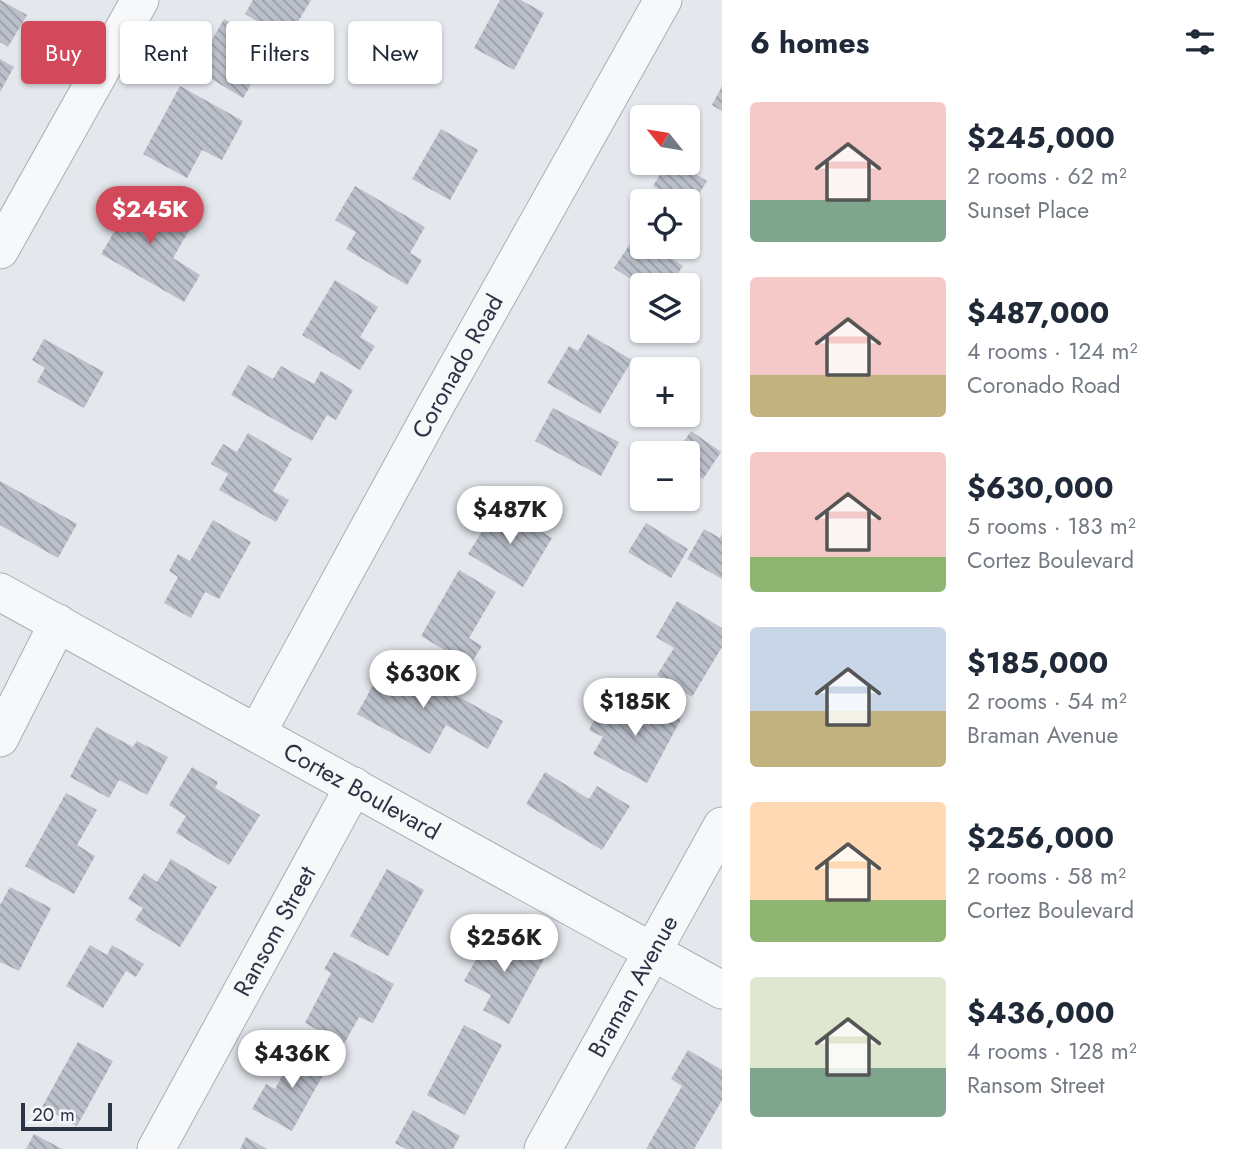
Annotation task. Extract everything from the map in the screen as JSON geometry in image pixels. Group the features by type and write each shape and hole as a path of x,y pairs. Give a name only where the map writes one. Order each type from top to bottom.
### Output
{"street":[{"path":"0,250 140,0"},
{"name":"Coronado Road","path":"257,733 437,403 663,0"},
{"name":"Cortez Boulevard","path":"0,592 722,990"},
{"path":"0,738 58,623"},
{"name":"Ransom Street","path":"156,1149 354,786"},
{"name":"Braman Avenue","path":"543,1149 722,825"}],"building":[{"path":"0,0 27,15 8,47 0,42"},
{"path":"253,0 311,0 298,21 256,21 245,14"},
{"path":"500,0 521,0 544,13 514,70 474,48"},
{"path":"224,19 227,21 226,84 251,84 243,98 212,79 212,40"},
{"path":"0,59 14,67 0,92"},
{"path":"180,86 243,121 222,160 202,150 187,178 143,154"},
{"path":"722,86 722,111 712,105"},
{"path":"441,129 478,150 450,200 412,179"},
{"path":"660,175 697,175 707,181 700,192 700,189 658,189 653,186"},
{"path":"355,186 425,227 410,253 422,260 407,285 346,249 356,232 335,220"},
{"path":"124,191 190,229 173,258 200,275 184,302 101,254 119,224 109,218"},
{"path":"630,244 630,259 672,259 683,266 678,273 630,273 630,279 614,268"},
{"path":"335,280 378,307 360,337 375,346 360,370 302,335"},
{"path":"588,334 630,359 630,363 600,414 547,383 569,346 578,351"},
{"path":"44,339 104,372 84,408 37,382 45,368 32,360"},
{"path":"248,365 273,379 281,366 314,384 321,371 353,390 336,420 327,415 312,441 231,395"},
{"path":"553,408 619,442 601,476 535,441"},
{"path":"691,431 721,452 703,479 700,477 700,441 684,441"},
{"path":"248,433 292,459 273,491 289,500 276,522 219,490 228,474 211,464 223,444 237,452"},
{"path":"0,481 77,524 58,558 0,525"},
{"path":"498,506 552,538 523,587 468,554"},
{"path":"213,520 251,542 219,599 205,592 191,618 164,603 178,577 169,571 178,554 190,561"},
{"path":"646,523 688,549 671,578 628,552"},
{"path":"704,529 720,538 722,534 722,579 687,559"},
{"path":"459,570 496,592 469,638 482,646 470,665 421,636"},
{"path":"677,601 722,628 722,647 692,697 657,675 674,648 656,637"},
{"path":"388,658 503,721 488,749 446,725 430,754 357,714"},
{"path":"644,698 681,719 647,783 593,754 603,737 589,730 602,705 632,721"},
{"path":"96,727 133,747 137,741 168,757 147,795 119,780 109,798 70,777"},
{"path":"192,767 218,782 215,788 260,815 229,865 176,833 186,816 169,805"},
{"path":"545,772 589,799 597,786 630,806 602,850 526,804"},
{"path":"66,793 97,810 77,845 95,856 74,894 25,866"},
{"path":"171,859 217,887 180,947 135,920 143,908 128,899 144,873 157,882"},
{"path":"387,869 424,890 388,956 350,936"},
{"path":"10,887 51,908 19,971 0,962 0,905"},
{"path":"493,929 545,957 509,1024 483,1010 491,995 464,981"},
{"path":"90,945 107,955 112,945 144,964 136,977 126,971 103,1008 66,986"},
{"path":"334,952 394,984 373,1023 359,1017 344,1044 305,1023 331,973 324,969"},
{"path":"464,1025 502,1045 465,1115 427,1095"},
{"path":"78,1042 113,1061 77,1126 42,1107"},
{"path":"298,1047 329,1064 292,1131 252,1109 266,1084 275,1089"},
{"path":"688,1050 722,1070 722,1100 694,1149 646,1149 682,1086 671,1079"},
{"path":"413,1110 460,1136 453,1149 406,1149 395,1143"},
{"path":"34,1134 62,1149 26,1149"},
{"path":"246,1137 267,1149 240,1149"}]}
